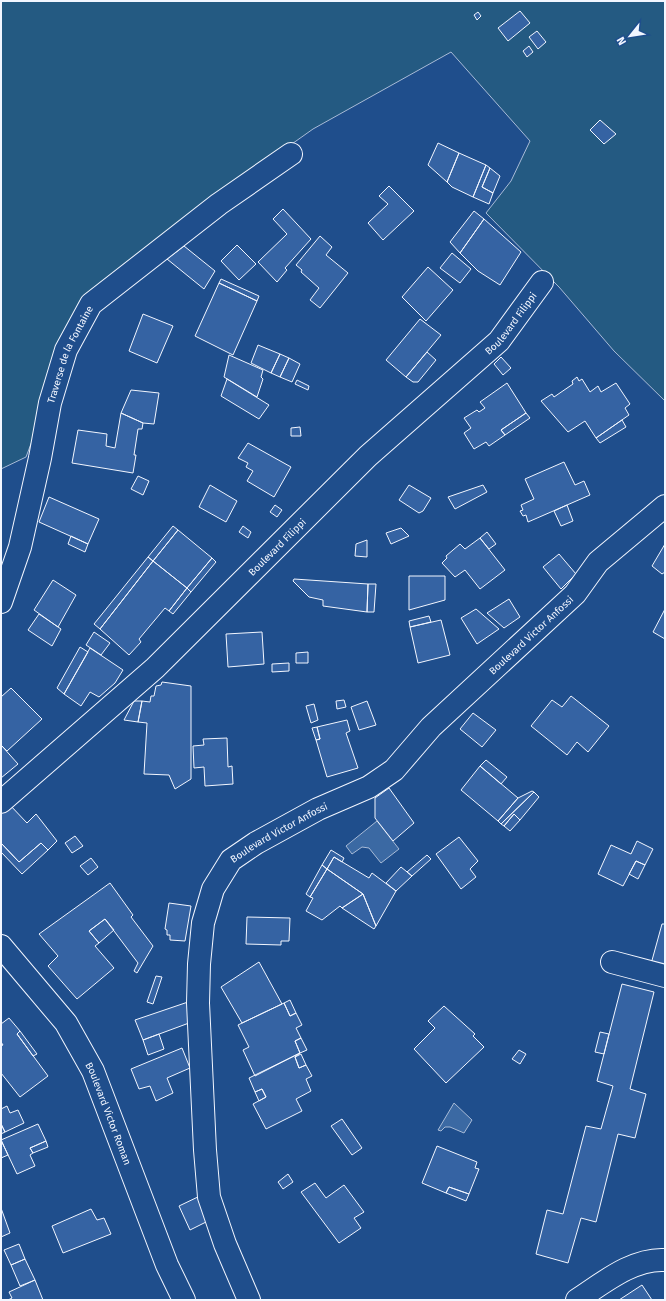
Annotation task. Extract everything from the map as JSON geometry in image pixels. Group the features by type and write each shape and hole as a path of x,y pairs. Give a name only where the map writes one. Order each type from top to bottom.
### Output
{"street":[{"name":"Traverse de la Fontaine","path":"1,602 20,547 40,458 50,403 66,350 91,304 151,259 218,204 291,154"},
{"name":"Boulevard Filippi","path":"1,802 155,668 368,456 500,341 542,282"},
{"name":"Boulevard Victor Anfossi","path":"249,1300 224,1244 209,1197 205,1150 198,1003 199,964 203,923 213,889 231,860 256,843 318,809 369,787 394,770 431,727 575,594 598,562 665,506"},
{"name":"Boulevard Victor Roman","path":"1,946 66,1023 93,1071 167,1265 184,1300"},
{"path":"612,962 665,976"},
{"path":"577,1300 618,1273 652,1259 665,1260"}],"shaded area":[{"path":"1,1 665,1 665,401 614,351 559,287 486,213 511,181 530,141 451,52 313,129 152,243 88,293 26,457 1,469"},
{"path":"377,821 399,849 381,863 369,848 362,847 352,854 346,846"},
{"path":"454,1103 472,1120 464,1133 450,1127 445,1127 441,1131 438,1130"}],"building":[{"path":"520,11 530,23 508,41 498,28"},
{"path":"478,12 481,16 477,20 474,15"},
{"path":"537,31 546,42 538,49 529,37"},
{"path":"529,46 533,52 527,57 523,51"},
{"path":"600,120 616,134 604,144 590,130"},
{"path":"438,143 459,153 447,182 428,165"},
{"path":"459,153 486,165 473,197 452,187 447,182"},
{"path":"486,165 490,168 482,187 493,193 489,204 473,197"},
{"path":"490,168 500,176 493,193 482,187"},
{"path":"389,186 414,211 383,240 368,223 388,204 379,196"},
{"path":"283,209 311,239 285,268 287,270 277,282 258,262 287,234 273,219"},
{"path":"474,211 484,219 460,253 450,242"},
{"path":"484,219 521,252 500,285 478,271 460,253"},
{"path":"320,236 332,247 326,255 348,273 320,308 310,300 319,288 301,272 302,270 296,265"},
{"path":"237,245 256,264 239,280 221,261"},
{"path":"184,246 215,271 204,289 167,259"},
{"path":"452,253 471,269 460,283 440,268"},
{"path":"428,267 453,290 426,321 402,297"},
{"path":"221,279 259,296 257,301 219,283"},
{"path":"219,283 257,301 233,355 195,336"},
{"path":"143,314 173,326 157,363 129,351"},
{"path":"420,319 441,335 406,377 386,360"},
{"path":"258,345 280,354 271,373 251,363"},
{"path":"427,352 436,360 418,382 413,382 406,377"},
{"path":"280,354 289,358 280,377 271,373"},
{"path":"229,355 263,370 261,377 263,379 257,397 224,377"},
{"path":"501,357 511,368 503,375 494,364"},
{"path":"289,358 300,364 292,382 280,377"},
{"path":"577,377 579,381 582,379 590,392 598,386 601,392 616,383 630,404 625,408 629,415 596,438 585,421 568,432 541,401 552,394 554,397 573,384 572,381"},
{"path":"227,379 269,405 259,419 221,396"},
{"path":"297,380 309,386 308,390 295,384"},
{"path":"507,383 526,413 501,430 505,435 489,446 486,442 474,449 464,433 471,428 464,418 477,410 479,412 485,408 480,402"},
{"path":"131,390 159,393 154,424 143,423 121,413"},
{"path":"121,413 143,423 142,429 138,429 133,473 72,463 78,430 107,434 106,446 115,448"},
{"path":"526,413 530,418 505,435 501,430"},
{"path":"622,420 626,427 600,443 596,438"},
{"path":"300,427 301,436 291,436 291,428"},
{"path":"248,443 291,467 274,497 247,481 253,471 246,467 248,463 238,458"},
{"path":"564,462 575,485 584,481 590,495 528,522 526,515 523,516 520,511 523,510 521,505 534,499 525,479"},
{"path":"138,476 149,481 143,495 131,489"},
{"path":"210,485 237,501 226,522 199,507"},
{"path":"409,485 431,498 423,511 419,513 399,500"},
{"path":"483,485 487,492 455,509 448,497"},
{"path":"49,497 99,519 88,544 39,522"},
{"path":"275,505 282,510 277,517 270,512"},
{"path":"567,505 573,521 561,526 554,511"},
{"path":"173,526 178,530 153,561 148,557"},
{"path":"243,526 251,532 248,538 239,532"},
{"path":"401,528 409,536 391,544 386,533"},
{"path":"178,530 212,558 187,588 153,561"},
{"path":"487,532 496,544 489,549 480,538"},
{"path":"71,536 88,544 85,552 68,544"},
{"path":"480,538 505,570 480,589 465,570 455,577 442,563 447,558 446,556 460,544 465,549"},
{"path":"367,540 367,557 355,556 356,544"},
{"path":"665,544 665,572 662,574 652,566"},
{"path":"559,554 576,574 561,589 543,567"},
{"path":"148,557 153,561 100,629 94,624"},
{"path":"212,558 216,562 191,592 187,588"},
{"path":"153,561 187,588 169,611 165,608 139,639 141,642 129,655 100,629"},
{"path":"409,576 445,576 445,600 409,610"},
{"path":"294,579 368,584 367,612 323,606 323,600 309,597 293,581"},
{"path":"53,580 76,595 58,627 34,610"},
{"path":"368,584 376,584 374,612 367,612"},
{"path":"187,588 191,592 173,614 169,611"},
{"path":"509,599 520,617 504,628 487,613"},
{"path":"476,609 499,629 477,644 461,618"},
{"path":"665,609 665,639 653,632"},
{"path":"39,614 61,629 52,646 28,630"},
{"path":"429,616 431,622 410,627 409,621"},
{"path":"441,620 450,655 418,663 410,627"},
{"path":"94,632 110,643 101,655 86,645"},
{"path":"262,632 264,664 228,667 226,634"},
{"path":"80,647 88,652 64,694 57,688"},
{"path":"90,648 123,670 115,683 99,697 90,692 81,706 64,694"},
{"path":"308,652 308,663 296,663 296,653"},
{"path":"289,663 289,671 272,672 272,664"},
{"path":"162,682 191,686 191,779 175,789 169,775 144,774 147,723 138,722 142,701 150,702 151,696 154,696 156,686 161,685"},
{"path":"11,688 42,719 7,751 1,745 1,697"},
{"path":"571,696 609,726 588,752 577,742 567,755 531,726 552,700 562,707"},
{"path":"344,700 346,707 337,709 336,701"},
{"path":"134,701 142,701 138,722 124,720"},
{"path":"367,701 376,725 359,730 351,707"},
{"path":"314,704 318,720 311,723 306,706"},
{"path":"473,713 496,730 482,747 460,729"},
{"path":"347,720 350,731 346,733 358,768 327,777 316,740 320,739 317,727"},
{"path":"317,727 320,739 316,740 312,728"},
{"path":"227,738 228,767 232,766 233,784 205,786 204,767 194,768 193,746 204,745 203,739"},
{"path":"1,745 18,764 1,778"},
{"path":"486,760 507,777 501,784 480,766"},
{"path":"480,766 518,798 498,821 461,790"},
{"path":"389,788 414,823 393,841 375,818 375,798"},
{"path":"532,791 534,792 501,824 498,821 518,798"},
{"path":"534,792 539,797 520,820 514,814 504,826 501,824"},
{"path":"9,804 27,823 36,814 57,841 48,850 41,843 19,862 1,843 1,811"},
{"path":"514,814 520,820 510,831 504,826"},
{"path":"75,836 83,846 72,853 65,843"},
{"path":"459,837 478,861 470,869 476,877 461,889 436,854"},
{"path":"637,841 653,849 645,865 636,861 623,886 598,874 611,845 631,854"},
{"path":"1,843 19,862 41,843 48,850 22,874 1,852"},
{"path":"331,850 344,858 342,862 334,857 327,869 322,865"},
{"path":"427,855 431,859 412,876 407,872"},
{"path":"334,857 369,878 372,873 396,891 376,926 363,894 327,869"},
{"path":"91,858 98,867 88,875 80,866"},
{"path":"636,861 645,865 638,879 629,874"},
{"path":"322,865 327,869 310,897 306,894"},
{"path":"401,867 412,876 396,891 386,883"},
{"path":"327,869 363,894 342,908 340,906 322,920 306,911 313,898 310,897"},
{"path":"110,883 133,915 131,917 153,946 137,973 134,971 138,963 105,919 89,931 99,943 95,946 114,968 77,999 48,966 58,956 39,934"},
{"path":"363,894 376,926 374,929 342,908"},
{"path":"169,903 191,906 185,941 170,940 170,935 167,935 167,930 165,929"},
{"path":"247,917 290,918 289,941 281,941 281,945 246,944"},
{"path":"105,919 114,930 99,943 89,931"},
{"path":"662,924 665,924 665,967 651,964"},
{"path":"259,962 282,1004 242,1023 221,987"},
{"path":"156,976 162,977 153,1004 147,1002"},
{"path":"622,984 654,992 630,1089 646,1094 635,1138 618,1134 596,1222 581,1218 568,1263 536,1254 547,1210 563,1214 586,1126 601,1129 613,1086 597,1081"},
{"path":"290,1000 296,1013 290,1016 284,1003"},
{"path":"188,1002 189,1023 143,1040 135,1020"},
{"path":"284,1003 290,1016 296,1013 302,1025 296,1028 301,1038 295,1041 300,1053 255,1076 243,1050 249,1047 238,1025"},
{"path":"444,1006 475,1034 473,1036 484,1047 446,1083 414,1049 435,1028 428,1021"},
{"path":"9,1018 20,1031 17,1034 48,1076 20,1097 1,1073 1,1046 3,1045 1,1042 1,1024"},
{"path":"20,1031 37,1054 33,1056 17,1034"},
{"path":"600,1032 609,1034 604,1054 595,1052"},
{"path":"159,1034 164,1049 148,1055 143,1040"},
{"path":"301,1038 307,1050 300,1053 295,1041"},
{"path":"182,1048 190,1068 167,1078 173,1093 156,1101 150,1086 139,1089 131,1069"},
{"path":"519,1050 526,1054 520,1064 512,1059"},
{"path":"300,1053 295,1057 299,1068 306,1065 312,1076 306,1079 311,1091 296,1099 302,1111 266,1129 253,1104 266,1097 262,1089 255,1092 249,1078"},
{"path":"301,1054 306,1065 299,1068 295,1057"},
{"path":"262,1089 266,1097 259,1101 255,1092"},
{"path":"7,1106 10,1113 18,1110 24,1123 5,1132 1,1124 1,1109"},
{"path":"342,1119 362,1148 352,1155 331,1126"},
{"path":"1,1124 5,1132 1,1134"},
{"path":"38,1124 46,1141 30,1148 33,1153 30,1155 35,1166 17,1174 1,1140"},
{"path":"1,1140 8,1155 1,1158"},
{"path":"46,1141 48,1147 33,1153 30,1148"},
{"path":"437,1146 477,1162 475,1168 479,1169 469,1194 449,1187 446,1193 422,1183"},
{"path":"288,1174 293,1182 283,1189 278,1182"},
{"path":"315,1183 326,1198 344,1185 364,1212 354,1218 361,1228 339,1243 301,1192"},
{"path":"449,1187 469,1194 466,1201 446,1193"},
{"path":"202,1195 208,1221 190,1230 179,1206"},
{"path":"1,1208 10,1233 1,1237"},
{"path":"91,1209 97,1220 104,1218 111,1234 63,1253 52,1226"},
{"path":"19,1244 25,1259 11,1265 4,1250"},
{"path":"25,1259 35,1280 20,1286 11,1265"},
{"path":"35,1280 43,1300 8,1300 12,1298 9,1292"},
{"path":"642,1285 652,1300 619,1300"}]}
